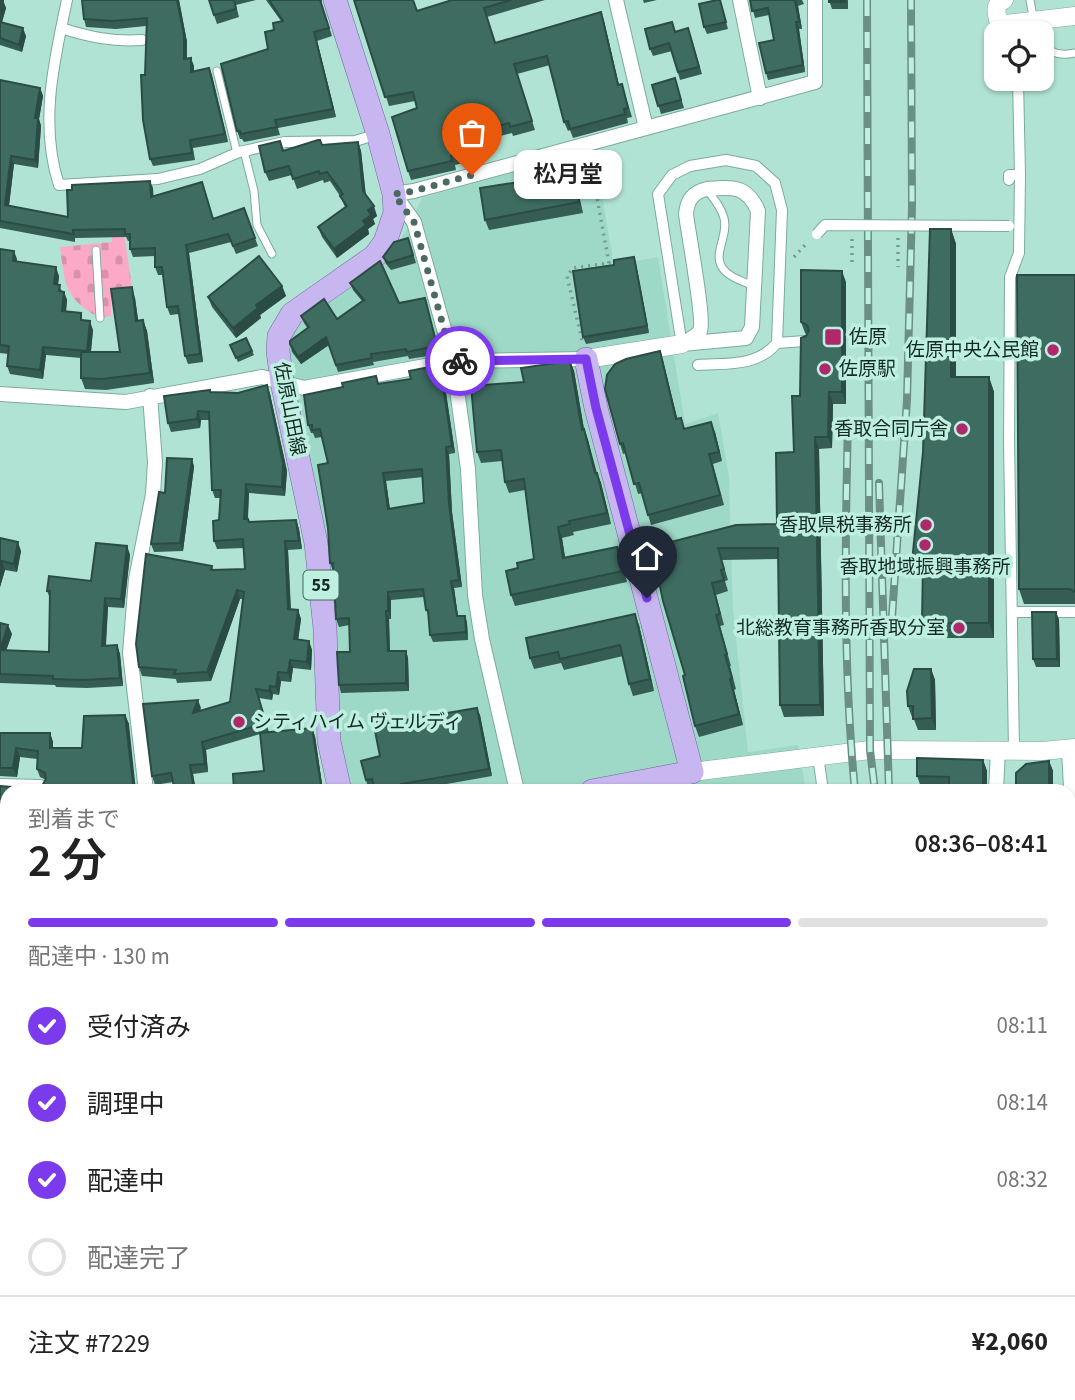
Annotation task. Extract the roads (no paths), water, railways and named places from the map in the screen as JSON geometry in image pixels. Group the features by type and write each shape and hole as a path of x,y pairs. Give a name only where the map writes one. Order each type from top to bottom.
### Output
{"main road":[{"name":"佐原山田線","path":"335,0 394,194 395,213 385,242 375,257 292,314 279,336 282,382 316,543 326,629 329,741 338,784"},
{"path":"586,359 596,408 692,772 629,784"}],"street":[{"path":"67,0 53,65 49,122 53,169 58,185 158,179 200,169 240,152 285,142 355,141 377,134"},
{"path":"617,0 646,128"},
{"path":"740,0 760,98"},
{"path":"515,784 482,639 475,595 468,469 453,361 414,222 394,194 414,191 815,82 815,0"},
{"path":"1000,21 995,10 1004,0"},
{"path":"1054,21 1075,16"},
{"path":"61,28 89,37 119,41 142,40"},
{"path":"998,784 1006,750 1013,612 1009,441 1010,277 1019,253 1018,91"},
{"path":"681,338 658,194 672,175 690,166 726,160 756,166 775,183 782,210 784,264 777,343 758,359 698,365"},
{"path":"1009,180 1009,174 1020,174"},
{"path":"0,394 126,402 262,377 304,388 453,361 586,359 681,338 699,333 701,311 686,214 690,198 698,191 707,189 736,189 746,192 758,211 750,333 746,338 725,341 681,338"},
{"path":"817,234 825,225 1009,226"},
{"path":"701,311 709,330 725,341"},
{"path":"777,343 805,341"},
{"path":"145,784 130,653 136,579 153,494 155,462 150,397"},
{"path":"1013,612 1075,612"},
{"path":"692,772 886,749 1072,749 1073,784"},
{"path":"818,756 822,784"}],"lane":[{"path":"1028,21 1030,0"},
{"path":"1054,53 1075,52"},
{"path":"217,71 254,191 257,225 272,254"},
{"path":"707,189 725,219 726,233 718,255 720,264 732,276 755,287"},
{"path":"96,250 100,318"}],"railway":[{"path":"867,0 870,750 874,784"},
{"path":"892,617 907,400 912,206 911,0"},
{"path":"848,420 847,652 854,784"},
{"path":"879,483 889,784"}],"place":[{"name":"松月堂","path":"472,175"},
{"name":"佐原","path":"833,337"},
{"name":"佐原中央公民館","path":"1053,350"},
{"name":"佐原駅","path":"825,369"},
{"name":"香取合同庁舎","path":"962,429"},
{"name":"香取県税事務所","path":"926,525"},
{"name":"香取地域振興事務所","path":"925,545"},
{"name":"北総教育事務所香取分室","path":"959,628"},
{"name":"シティハイム ヴェルディ","path":"239,722"}]}
